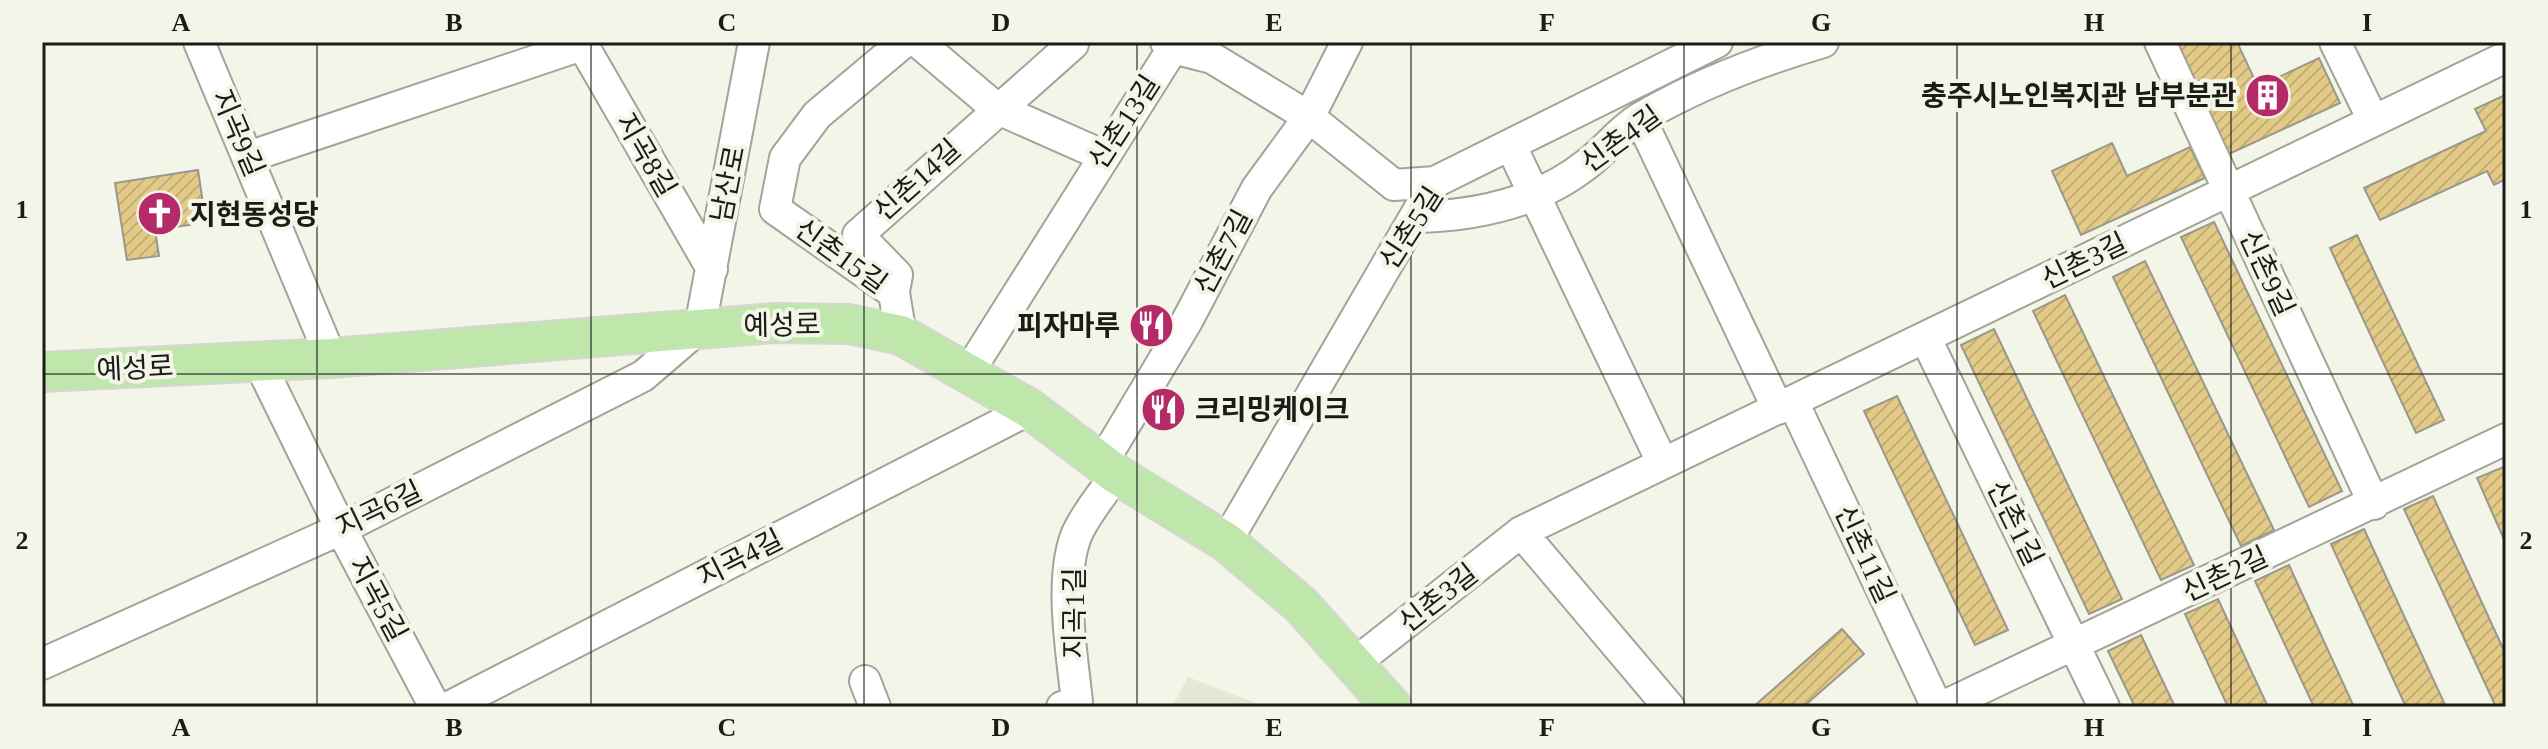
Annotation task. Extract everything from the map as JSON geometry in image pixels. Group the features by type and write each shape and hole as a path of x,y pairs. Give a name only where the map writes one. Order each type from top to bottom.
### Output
{"main road":[{"name":"예성로","path":"42,372 331,358 700,327 849,324 901,335 1030,409 1109,468 1226,542 1301,605 1392,707"}],"street":[{"name":"지곡9길","path":"199,42 331,358"},
{"name":"남산로","path":"700,327 754,42"},
{"name":"신촌15길","path":"901,335 894,293 775,209 785,158 817,115 904,42"},
{"path":"918,42 996,108 1102,155"},
{"name":"신촌7길","path":"1109,468 1257,188 1309,117 1347,42"},
{"name":"신촌5길","path":"1226,542 1435,182 1717,42"},
{"name":"신촌4길","path":"1415,217 1482,212 1534,194 1584,167 1640,118 1783,48 1823,42"},
{"name":"신촌9길","path":"2160,42 2374,504"},
{"path":"2335,42 2373,120"},
{"path":"248,157 581,44"},
{"name":"지곡8길","path":"581,44 712,269"},
{"name":"신촌14길","path":"894,293 897,275 858,235 996,108 1073,44"},
{"name":"신촌13길","path":"968,373 1169,45 1212,58 1309,117 1394,185 1435,182"},
{"name":"신촌3길","path":"1355,663 1521,532 2506,57"},
{"name":"신촌11길","path":"1640,118 1939,707"},
{"path":"1511,146 1662,462"},
{"name":"지곡6길","path":"42,664 341,529 643,376 700,327"},
{"name":"신촌1길","path":"1926,339 2104,707"},
{"name":"지곡5길","path":"259,362 341,529 435,707"},
{"name":"지곡4길","path":"449,707 1030,409"},
{"name":"신촌2길","path":"1939,707 2506,439"},
{"name":"지곡1길","path":"1073,705 1069,629 1070,579 1076,536 1109,468"},
{"path":"1521,532 1669,707"}],"shaded area":[{"path":"1188,677 1266,707 1172,707"}],"building":[{"name":"충주시노인복지관 남부분관","path":"2177,42 2237,42 2258,87 2319,58 2340,103 2229,154"},
{"path":"2505,95 2506,179 2494,185 2487,171 2380,220 2364,188 2486,131 2475,109"},
{"path":"2112,143 2127,176 2190,147 2205,178 2081,235 2052,171"},
{"name":"지현동성당","path":"198,170 203,204 195,224 155,230 159,256 127,260 115,183"},
{"path":"2214,222 2342,491 2309,507 2181,237"},
{"path":"2357,235 2444,420 2416,433 2330,248"},
{"path":"2145,261 2274,530 2241,546 2113,277"},
{"path":"2065,295 2194,565 2161,580 2033,311"},
{"path":"1994,329 2122,599 2089,614 1961,345"},
{"path":"1897,396 2008,630 1975,645 1864,411"},
{"path":"2506,466 2506,544 2477,478"},
{"path":"2433,496 2506,655 2506,707 2496,707 2404,509"},
{"path":"2364,529 2446,707 2406,707 2331,544"},
{"path":"2289,565 2354,707 2314,707 2255,581"},
{"path":"2218,599 2268,707 2228,707 2185,614"},
{"path":"1842,629 1864,654 1803,707 1753,707"},
{"path":"2141,635 2175,707 2135,707 2108,651"}],"place":[{"name":"충주시노인복지관 남부분관","path":"2268,95"},
{"name":"지현동성당","path":"159,214"},
{"name":"피자마루","path":"1151,325"},
{"name":"크리밍케이크","path":"1164,409"}]}
